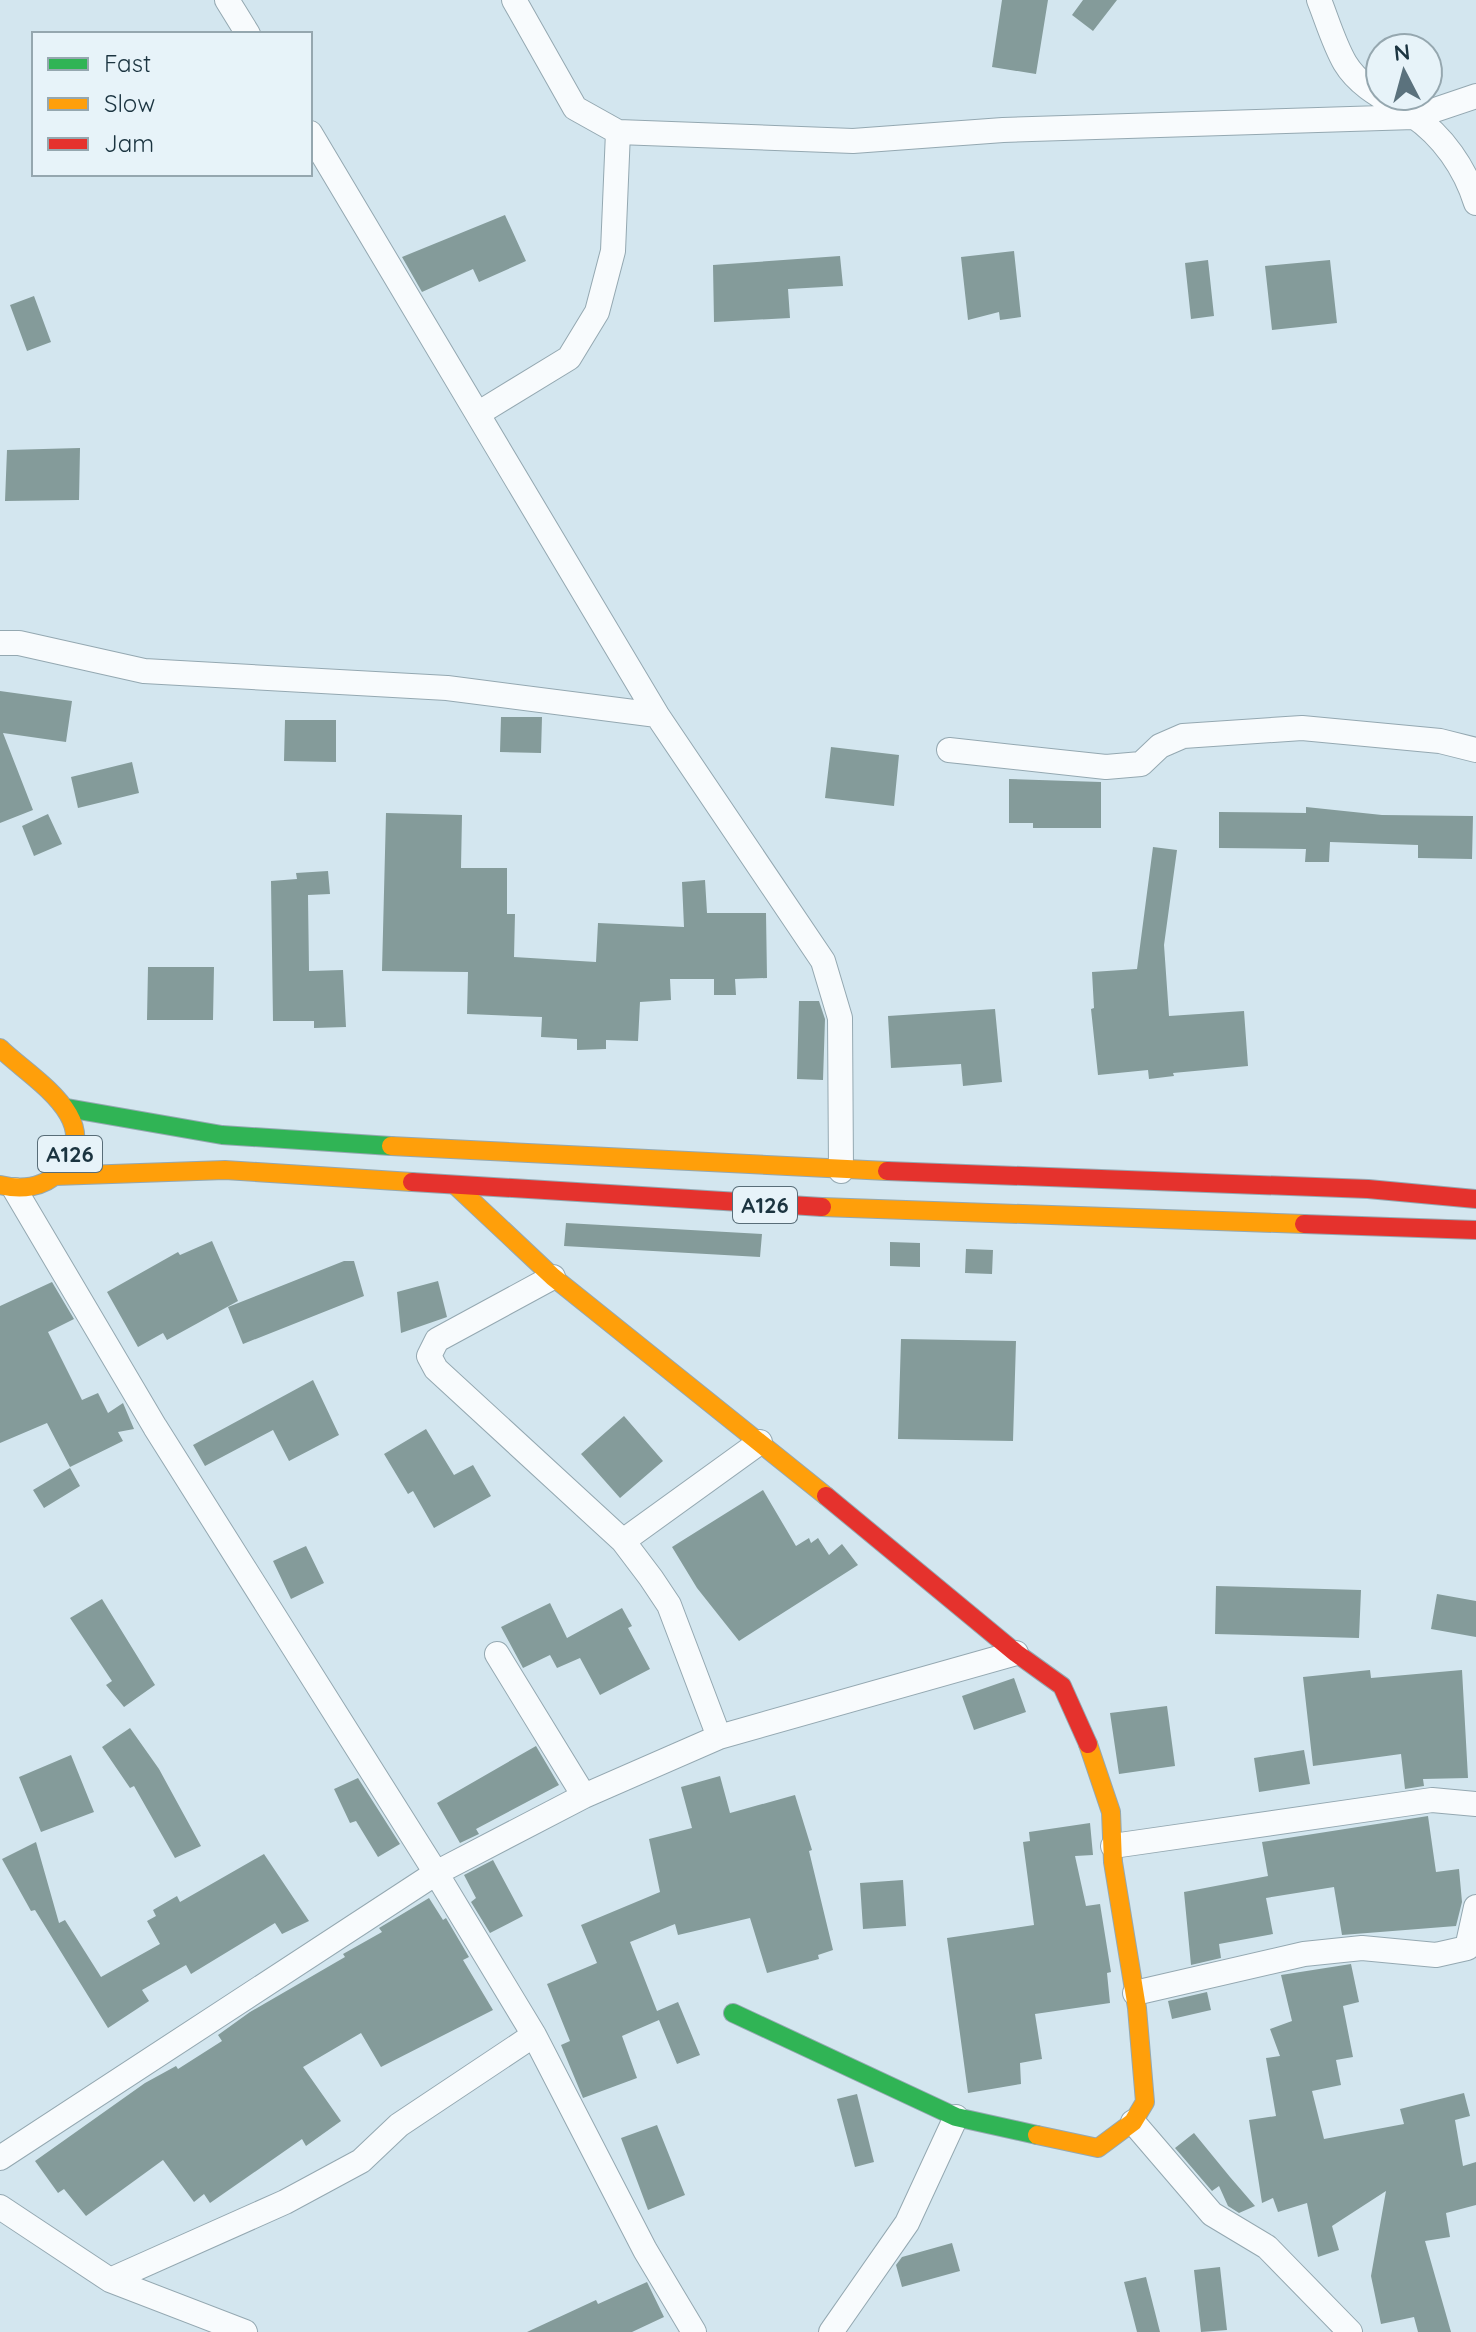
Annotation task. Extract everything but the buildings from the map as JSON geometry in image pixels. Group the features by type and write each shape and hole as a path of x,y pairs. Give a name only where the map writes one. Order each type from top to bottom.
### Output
{"main road":[{"name":"A126","path":"0,1048 40,1084 61,1098 72,1119 70,1156 55,1176"},
{"path":"8,1080 40,1084"},
{"name":"A126","path":"67,1108 148,1125 232,1134 841,1171 1323,1187 1476,1199"},
{"name":"A126","path":"8,1187 55,1176 225,1170 836,1208 1476,1230"},
{"path":"456,1186 553,1277 760,1442 1016,1653 1062,1686 1079,1717 1111,1812 1120,1912 1135,1993 1145,2102 1133,2122 1098,2148 956,2117 733,2013"}],"street":[{"path":"227,0 247,32"},
{"path":"514,0 575,108 618,132 853,141 1003,130 1414,117 1476,96"},
{"path":"1319,0 1345,64 1371,91 1414,117 1464,169 1476,203"},
{"path":"479,413 569,358 597,312 613,251 618,132"},
{"path":"312,136 657,715 823,961 840,1018 841,1171"},
{"path":"0,643 19,643 144,671 447,688 657,715"},
{"path":"949,750 1106,767 1141,764 1160,746 1183,736 1302,728 1440,741 1476,750"},
{"path":"8,1187 534,2035 645,2250 694,2332"},
{"path":"553,1277 437,1340 429,1356 436,1369 623,1541 669,1605 719,1737"},
{"path":"623,1541 760,1442"},
{"path":"0,2158 436,1873 584,1796 719,1737 1016,1653"},
{"path":"497,1654 584,1796"},
{"path":"1113,1846 1432,1800 1476,1804"},
{"path":"1135,1993 1304,1954 1362,1948 1436,1955 1467,1948 1476,1907"},
{"path":"110,2280 285,2202 361,2161 399,2125 534,2035"},
{"path":"831,2332 907,2223 956,2117"},
{"path":"1133,2122 1212,2214 1267,2247 1350,2332"},
{"path":"0,2207 110,2280 245,2332"}],"traffic: fast":[{"path":"67,1108 222,1135 391,1146"},
{"path":"733,2013 956,2117 1037,2135"}],"traffic: slow":[{"path":"0,1048 60,1102 70,1118 75,1135 72,1153 53,1177 31,1186 0,1185"},
{"path":"391,1146 887,1171"},
{"path":"55,1176 225,1170 412,1182"},
{"path":"456,1186 553,1277 826,1496"},
{"path":"822,1207 1304,1224"},
{"path":"1037,2135 1098,2148 1133,2122 1145,2102 1137,2008 1113,1862 1111,1812 1088,1744"}],"traffic: jam":[{"path":"887,1171 1368,1189 1476,1199"},
{"path":"412,1182 822,1207"},
{"path":"1304,1224 1476,1230"},
{"path":"826,1496 1016,1653 1062,1686 1088,1744"}]}
